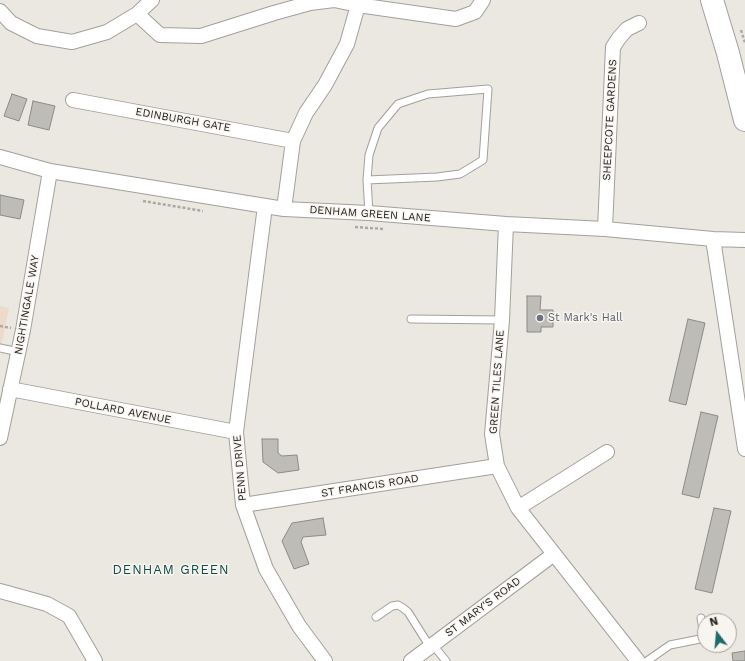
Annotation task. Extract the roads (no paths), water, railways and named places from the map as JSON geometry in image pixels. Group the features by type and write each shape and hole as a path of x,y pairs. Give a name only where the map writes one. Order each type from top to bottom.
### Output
{"main road":[{"path":"712,0 728,53 745,120"}],"street":[{"path":"0,11 11,23 37,36 72,42 107,32 137,14 152,0"},
{"path":"137,14 160,35 201,36 310,3 334,0 456,18 476,12 483,0"},
{"path":"284,209 293,140 306,113 347,44 358,3"},
{"name":"SHEEPCOTE GARDENS","path":"605,229 613,48 627,28 639,23"},
{"name":"EDINBURGH GATE","path":"73,100 293,140"},
{"name":"DENHAM GREEN LANE","path":"0,157 50,171 284,209 369,213 506,224 605,229 713,240 745,240"},
{"name":"NIGHTINGALE WAY","path":"0,438 19,352 50,171"},
{"name":"PENN DRIVE","path":"265,206 236,432 243,505 266,569 299,626 325,661"},
{"name":"GREEN TILES LANE","path":"506,224 502,320 492,434 497,466 518,508 638,661"},
{"path":"713,240 745,449"},
{"name":"POLLARD AVENUE","path":"10,389 236,432"},
{"path":"518,508 607,452"},
{"name":"ST FRANCIS ROAD","path":"243,505 497,466"},
{"name":"ST MARY'S ROAD","path":"412,661 554,554"},
{"path":"0,591 47,604 69,616 96,661"}],"lane":[{"path":"367,180 437,177 460,174 483,160 488,89 428,94 398,104 378,128 369,155 367,180 369,213"},
{"path":"411,319 502,320"},
{"path":"0,348 19,352"},
{"path":"376,617 392,606 398,605 404,608 432,646 446,661"},
{"path":"647,661 670,645 697,640"}],"place":[{"name":"St Mark's Hall","path":"540,318"}],"district":[{"name":"DENHAM GREEN","path":"171,570"}]}
